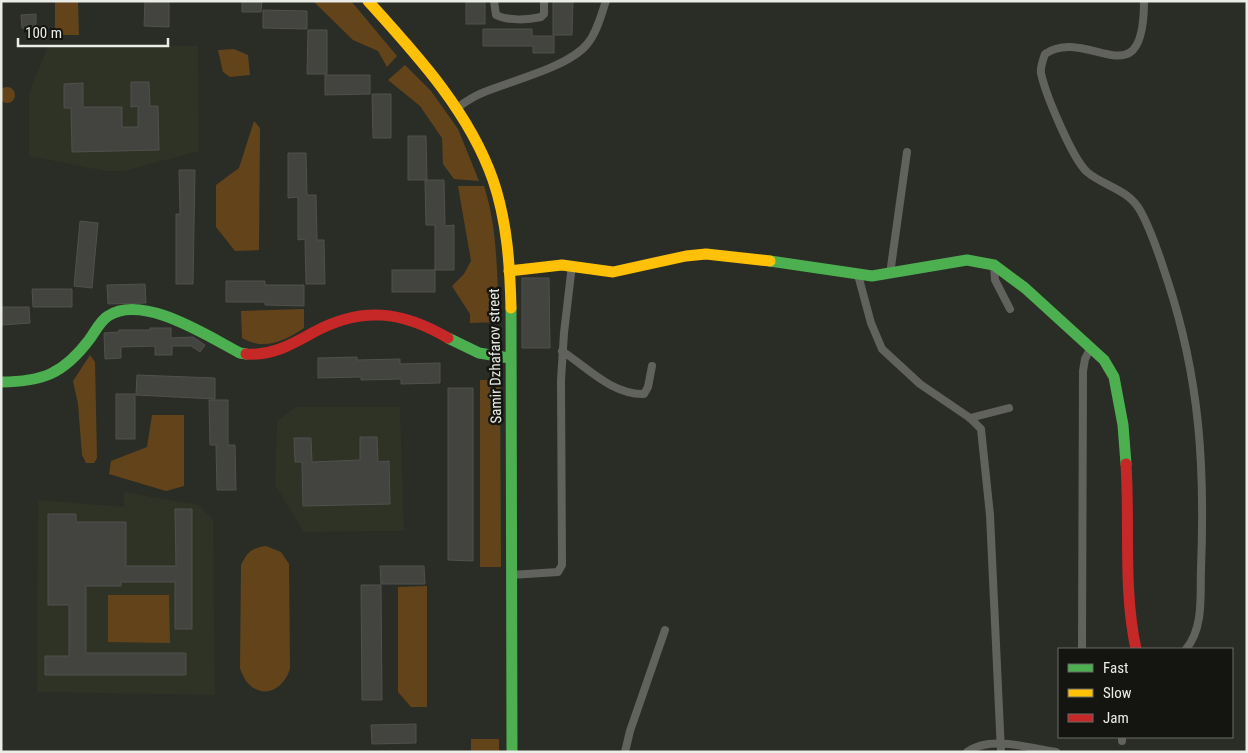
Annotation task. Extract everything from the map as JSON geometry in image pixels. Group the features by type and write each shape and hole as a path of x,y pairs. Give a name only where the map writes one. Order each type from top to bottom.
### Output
{"street":[{"name":"Samir Dzhafarov street","path":"368,1 412,51 472,133 498,197 506,234 509,271 512,752"},
{"path":"494,1 496,15 502,18 535,19 544,14 544,1"},
{"path":"455,109 478,95 572,57 583,49 596,27 606,1"},
{"path":"1144,1 1144,27 1138,47 1128,54 1113,57 1078,48 1055,47 1045,54 1041,70 1052,104 1071,146 1086,170 1124,192 1140,209 1154,238 1183,332 1194,385 1198,416 1202,533 1199,621 1194,638 1187,648"},
{"path":"890,274 907,152"},
{"path":"509,271 572,265 614,272 686,256 706,254 790,263 858,275 890,274 967,260 994,265 1025,288 1091,347 1104,360 1114,377 1123,425 1128,564 1132,630 1136,648"},
{"path":"511,575 551,574 558,572 562,565 562,351 572,265"},
{"path":"994,265 995,280 1010,309"},
{"path":"858,275 871,323 882,349 920,384 970,418 981,430 990,515 1001,748"},
{"path":"1,382 32,382 60,371 82,350 108,316 117,312 131,311 169,317 240,353 250,356 277,352 344,318 358,315 383,315 422,324 475,352 489,356 510,358"},
{"path":"1082,648 1083,371 1085,359 1091,347"},
{"path":"562,351 609,385 636,394 644,394 648,387 652,366"},
{"path":"970,418 1010,408"},
{"path":"625,752 630,731 666,630"},
{"path":"967,752 974,746 988,743 1001,748 1056,752"}],"shaded area":[{"path":"55,1 78,1 79,35 55,35"},
{"path":"313,1 351,1 397,56 387,67 378,51 353,40"},
{"path":"48,46 198,46 199,151 124,171 105,171 29,156 29,94"},
{"path":"234,49 248,55 250,75 230,77 223,72 218,50"},
{"path":"405,65 431,91 458,129 479,181 454,179 443,164 442,138 420,106 388,80"},
{"path":"7,87 13,89 15,95 13,101 7,103 1,101 -1,95 1,89"},
{"path":"254,121 260,128 259,250 235,251 216,227 216,185 239,168"},
{"path":"458,186 484,186 489,202 497,271 499,322 470,323 470,314 452,286 464,274 471,261"},
{"path":"304,309 304,328 289,337 266,344 250,342 242,338 241,311"},
{"path":"90,355 95,362 97,458 94,463 86,463 82,455 78,404 73,381"},
{"path":"480,380 500,380 501,567 480,567"},
{"path":"296,407 400,407 404,531 304,532 275,485 277,421"},
{"path":"152,415 184,415 184,486 166,491 109,474 111,461 147,447"},
{"path":"124,492 198,505 213,520 215,695 37,692 38,500 124,507"},
{"path":"266,546 281,552 289,564 290,669 279,686 265,691 257,690 250,685 244,678 240,668 241,565 250,552"},
{"path":"427,586 427,707 411,707 398,692 398,587"},
{"path":"108,595 169,595 170,643 108,642"},
{"path":"471,739 499,739 499,752 471,752"}],"building":[{"path":"145,1 169,1 169,27 144,26"},
{"path":"242,1 262,1 261,12 242,12"},
{"path":"466,1 485,1 485,24 466,24"},
{"path":"553,1 573,1 572,35 553,35"},
{"path":"263,10 307,11 307,29 263,28"},
{"path":"36,14 36,28 22,28 21,15"},
{"path":"483,29 532,29 532,36 554,36 554,53 533,53 533,46 483,46"},
{"path":"308,30 327,30 327,74 307,74"},
{"path":"325,75 370,75 370,94 325,95"},
{"path":"131,82 149,82 150,106 158,106 159,150 72,152 71,108 64,108 64,84 83,83 83,107 122,107 122,127 138,127 138,106 131,107"},
{"path":"372,94 391,94 391,138 373,138"},
{"path":"408,136 426,136 427,180 408,180"},
{"path":"288,153 306,153 307,195 316,195 317,240 324,240 325,284 306,284 305,239 298,240 298,197 288,198"},
{"path":"179,170 195,170 193,284 176,284 176,214 180,214"},
{"path":"425,180 444,180 445,226 454,225 454,270 435,270 435,225 426,225"},
{"path":"80,221 98,223 92,288 74,286"},
{"path":"392,270 435,270 435,292 392,292"},
{"path":"522,278 549,278 550,348 522,348"},
{"path":"226,281 265,281 265,285 304,285 304,306 265,305 265,302 226,302"},
{"path":"145,284 146,303 108,304 107,285"},
{"path":"32,289 72,289 72,307 33,307"},
{"path":"1,307 29,307 30,323 1,325"},
{"path":"150,328 171,328 171,338 193,337 205,345 200,352 191,346 172,346 172,355 155,355 155,346 121,347 121,358 105,359 104,333 119,332 119,330 150,330"},
{"path":"357,357 357,360 400,359 400,364 440,363 440,383 401,384 401,379 361,380 361,377 318,378 318,358"},
{"path":"137,375 215,378 215,399 136,395"},
{"path":"448,388 473,388 473,561 448,560"},
{"path":"116,394 135,394 135,439 116,439"},
{"path":"209,400 228,400 228,445 235,445 236,490 217,490 216,445 210,445"},
{"path":"360,437 377,437 378,462 389,461 390,504 303,506 302,462 295,462 294,438 311,438 312,462 360,460"},
{"path":"175,509 192,509 192,629 175,629 175,582 121,582 121,586 86,586 86,653 186,653 186,675 45,675 45,656 69,656 69,605 48,605 48,514 76,514 76,522 126,522 126,566 176,566"},
{"path":"380,566 424,566 425,584 381,584"},
{"path":"361,585 381,585 382,700 362,700"},
{"path":"416,724 416,743 372,744 371,725"}],"traffic: fast":[{"path":"770,261 872,276 967,260 994,265 1025,288 1104,360 1114,377 1123,425 1126,464"},
{"path":"511,308 512,752"},
{"path":"1,382 29,380 61,368 80,351 105,318 122,310 157,313 194,328 240,353 246,354"},
{"path":"448,338 479,353 510,358"}],"traffic: slow":[{"path":"368,1 440,84 470,130 483,155 498,196 505,227 509,259 511,308"},
{"path":"509,271 562,265 613,272 686,256 706,254 770,261"}],"traffic: jam":[{"path":"246,354 273,351 290,345 332,324 365,315 398,317 431,329 448,338"},
{"path":"1126,464 1128,580 1136,648"}]}
